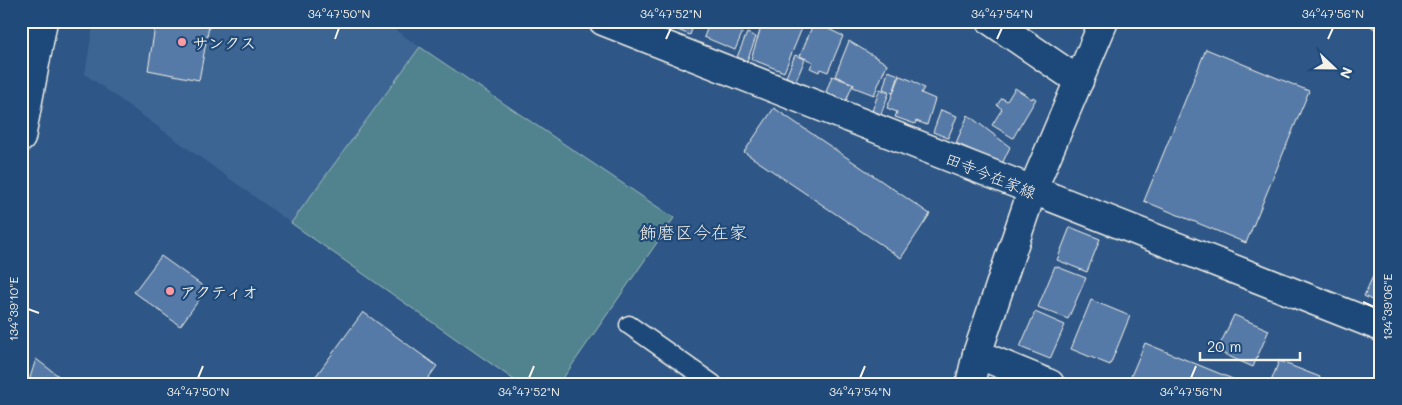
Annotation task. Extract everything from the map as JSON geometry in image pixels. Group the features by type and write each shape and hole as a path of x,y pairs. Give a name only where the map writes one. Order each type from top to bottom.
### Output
{"main road":[{"path":"21,138 43,21"},
{"name":"田寺今在家線","path":"603,21 1381,327"},
{"path":"991,21 1079,81"},
{"path":"970,384 977,354 1032,191 1104,21"},
{"path":"977,354 1050,384"}],"lane":[{"path":"629,325 713,384"}],"shaded area":[{"path":"94,21 382,21 420,47 291,223 85,74"}],"green space":[{"path":"420,47 674,218 559,384 520,384 291,223"}],"building":[{"path":"156,21 210,21 199,80 148,70"},
{"path":"655,21 695,21 690,35"},
{"path":"710,21 747,22 735,50 704,37"},
{"path":"763,21 805,21 784,72 751,59"},
{"path":"1364,21 1381,21 1381,34"},
{"path":"814,22 843,36 828,72 820,69 819,72 810,68 813,62 800,56"},
{"path":"747,33 756,37 747,61 737,57"},
{"path":"849,41 887,64 874,95 853,87 854,84 835,76"},
{"path":"1206,49 1309,91 1246,243 1144,201"},
{"path":"795,55 805,59 796,81 786,77"},
{"path":"888,71 899,75 893,93 883,89"},
{"path":"832,76 853,84 846,101 826,92"},
{"path":"900,76 924,88 921,93 935,99 927,125 916,121 915,124 895,117 897,112 887,108"},
{"path":"1015,88 1032,99 1033,97 1036,99 1013,138 992,125 1002,109 997,105 1002,98 1007,101"},
{"path":"880,89 889,93 881,114 872,111"},
{"path":"774,108 930,214 901,258 744,152"},
{"path":"941,110 957,116 948,138 933,132"},
{"path":"968,115 1010,147 1002,164 956,143"},
{"path":"1070,227 1100,239 1087,272 1057,260"},
{"path":"1381,253 1381,305 1364,296 1378,265 1376,264"},
{"name":"アクティオ","path":"161,256 207,289 180,326 134,292"},
{"path":"1055,266 1086,278 1068,319 1038,307"},
{"path":"1091,300 1130,316 1110,365 1071,349"},
{"path":"363,312 437,366 424,384 310,384"},
{"path":"1035,312 1065,325 1050,359 1020,347"},
{"path":"1234,315 1269,330 1253,367 1217,351"},
{"path":"1145,343 1245,384 1150,384 1131,376"},
{"path":"36,359 60,377 55,384 28,384"},
{"path":"1279,361 1320,377 1317,384 1270,384"}],"place":[{"name":"サンクス","path":"182,42"},
{"name":"アクティオ","path":"170,291"}],"district":[{"name":"飾磨区今在家","path":"693,232"}]}
